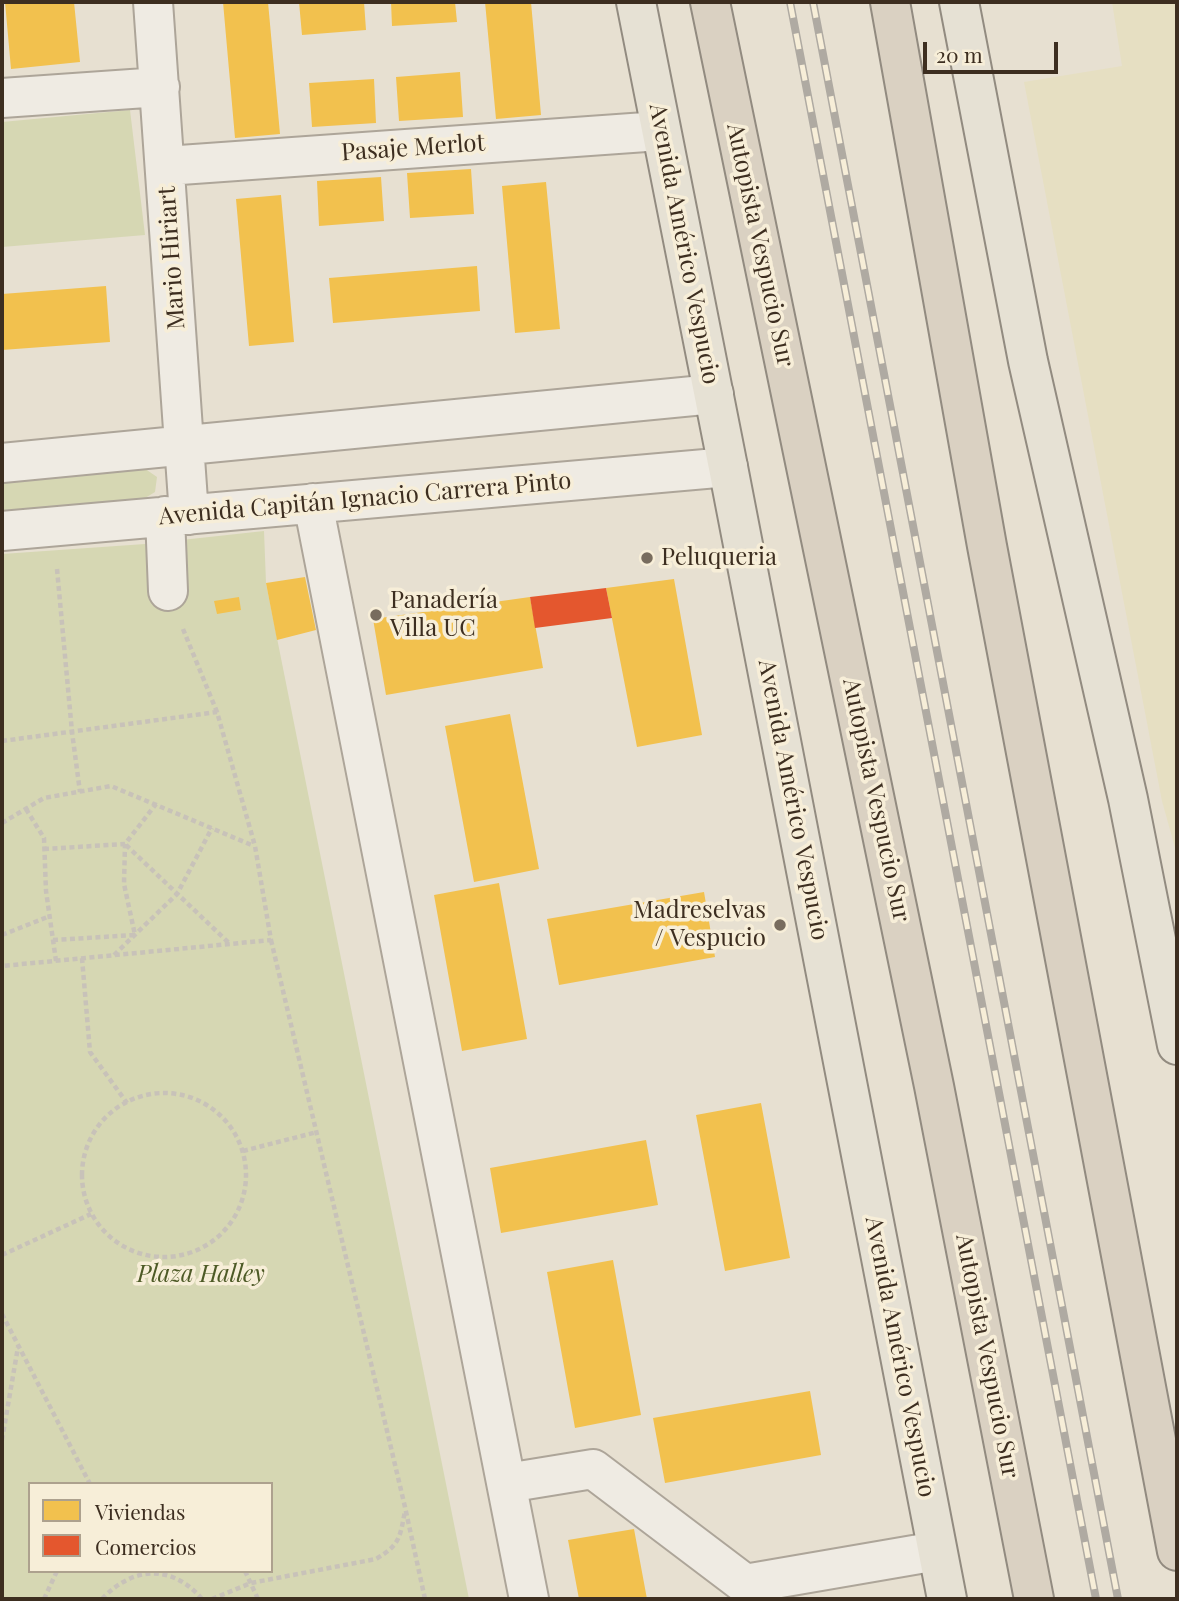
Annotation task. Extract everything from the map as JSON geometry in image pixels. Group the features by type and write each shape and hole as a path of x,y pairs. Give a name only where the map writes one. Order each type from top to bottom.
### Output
{"highway":[{"name":"Autopista Vespucio Sur","path":"710,2 932,1072 1034,1599"},
{"path":"890,2 987,546 1177,1551"}],"main road":[{"name":"Avenida Américo Vespucio","path":"636,2 947,1599"},
{"path":"959,2 1028,361 1128,799 1177,1045"}],"street":[{"name":"Mario Hiriart","path":"153,2 184,446 167,591"},
{"path":"2,98 160,87"},
{"name":"Pasaje Merlot","path":"166,166 660,131"},
{"path":"2,463 714,394"},
{"name":"Avenida Capitán Ignacio Carrera Pinto","path":"2,531 728,467"},
{"path":"313,503 529,1599"},
{"path":"507,1483 593,1469 741,1592 937,1551"}],"path":[{"path":"55,527 58,584 80,792"},
{"path":"167,591 217,712 255,846 271,940 425,1599"},
{"path":"2,741 217,712"},
{"path":"2,823 44,798 111,786 255,846"},
{"path":"135,934 124,884 125,844 156,804"},
{"path":"26,809 44,838 46,891 56,961"},
{"path":"114,956 177,894 212,828"},
{"path":"44,849 125,844 230,944"},
{"path":"2,935 50,916"},
{"path":"53,940 135,934"},
{"path":"2,966 271,940"},
{"path":"82,958 90,1052 127,1103"},
{"path":"160,1093 188,1096 212,1108 231,1127 243,1151 246,1178 241,1204 227,1227 207,1244 182,1255 156,1257 130,1250 108,1235 91,1214 82,1188 82,1160 92,1134 109,1113 127,1103 160,1093"},
{"path":"243,1151 317,1132"},
{"path":"2,1255 91,1214"},
{"path":"2,1314 89,1482"},
{"path":"2,1440 18,1346"},
{"path":"212,1599 251,1583 376,1559 394,1549 401,1533 405,1507"},
{"path":"44,1599 56,1573"},
{"path":"102,1599 115,1585 132,1574 153,1573 173,1576 191,1586 202,1599"},
{"path":"246,1573 258,1599"}],"shaded area":[{"path":"1112,2 1177,2 1177,855 1162,801 1024,82 1122,66"}],"green space":[{"path":"130,110 145,235 2,247 2,122"},
{"path":"141,466 157,477 155,492 142,500 2,511 2,478"},
{"name":"Plaza Halley","path":"264,531 266,583 469,1599 2,1599 2,554 145,544"}],"building: Viviendas":[{"path":"5,2 74,2 80,62 11,69"},
{"path":"223,2 268,2 280,134 235,138"},
{"path":"299,2 364,2 366,30 302,35"},
{"path":"391,2 455,2 457,22 392,26"},
{"path":"485,2 531,2 541,115 496,119"},
{"path":"460,72 463,117 399,121 396,77"},
{"path":"374,79 376,123 312,127 309,83"},
{"path":"471,169 474,214 410,218 407,173"},
{"path":"381,177 384,221 319,226 317,181"},
{"path":"546,182 560,329 515,333 502,186"},
{"path":"281,195 294,342 249,346 236,199"},
{"path":"477,266 480,311 333,323 329,278"},
{"path":"106,286 110,342 2,350 2,294"},
{"path":"305,577 316,630 277,640 266,583"},
{"path":"674,579 702,735 637,747 606,588"},
{"path":"239,597 241,610 217,614 214,601"},
{"path":"530,597 543,668 386,695 373,619"},
{"path":"510,714 539,869 474,882 445,726"},
{"path":"499,883 527,1039 462,1051 434,895"},
{"path":"704,892 715,957 559,985 547,919"},
{"path":"761,1103 790,1258 725,1271 696,1115"},
{"path":"646,1140 658,1205 501,1233 490,1168"},
{"path":"613,1260 641,1415 575,1428 547,1272"},
{"path":"810,1391 821,1455 665,1483 653,1418"},
{"path":"634,1529 647,1599 579,1599 568,1540"}],"building: Comercios":[{"path":"606,588 612,618 535,628 530,597"}],"railway":[{"path":"790,2 1096,1599"},
{"path":"813,2 1118,1599"}],"place":[{"name":"Peluqueria","path":"647,558"},
{"name":"Panadería Villa UC","path":"376,615"},
{"name":"Madreselvas / Vespucio","path":"780,925"}]}
